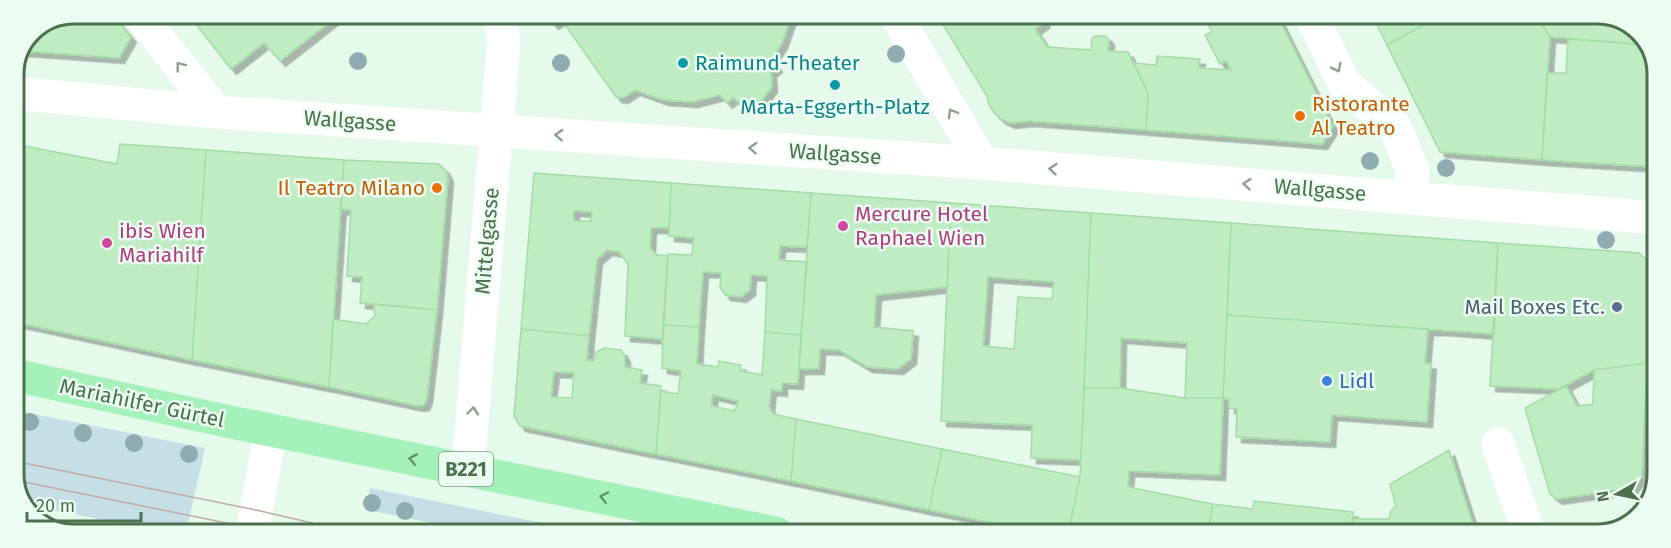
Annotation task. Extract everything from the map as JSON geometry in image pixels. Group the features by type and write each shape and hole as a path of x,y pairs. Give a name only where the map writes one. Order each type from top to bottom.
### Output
{"main road":[{"name":"Mariahilfer Gürtel","path":"24,377 733,524"}],"street":[{"path":"147,24 216,112"},
{"name":"Mittelgasse","path":"468,469 504,40 500,24"},
{"path":"901,24 982,163"},
{"path":"1315,24 1344,82 1395,127 1413,171 1410,197"},
{"name":"Wallgasse","path":"24,94 216,112 982,163 1647,217"},
{"path":"254,524 271,430"},
{"path":"1498,444 1526,524"}],"shaded area":[{"path":"24,412 205,448 188,524 123,524 36,506 28,493 24,477"},
{"path":"370,488 548,524 437,524 372,511 367,503"}],"building":[{"path":"120,24 131,37 119,58 30,51 46,32 64,25"},
{"path":"196,24 327,24 280,61 264,43 231,69"},
{"name":"Raimund-Theater","path":"565,24 789,24 782,43 772,59 777,67 771,72 772,87 762,100 748,104 740,103 733,98 727,103 720,95 692,102 663,100 635,90 623,98 616,97"},
{"path":"943,24 1042,24 1035,29 1047,47 1091,50 1092,38 1106,36 1109,40 1108,51 1128,52 1148,94 1146,130 1029,121 1010,123 994,113 987,96"},
{"path":"1208,24 1282,24 1333,127 1322,144 1146,130 1148,94 1134,63 1156,65 1157,56 1200,59 1199,68 1231,70 1226,61 1220,64 1205,35 1212,32"},
{"path":"1376,24 1426,24 1387,45"},
{"path":"1426,24 1542,24 1550,37 1542,160 1440,152 1387,45"},
{"path":"1542,24 1597,24 1622,31 1638,44 1550,37"},
{"path":"1568,39 1638,44 1647,71 1647,167 1542,160 1547,73 1566,73"},
{"name":"ibis Wien Mariahilf","path":"120,144 206,150 192,360 24,324 24,146 117,164"},
{"path":"206,150 344,160 329,387 192,360"},
{"path":"344,160 439,164 445,170 448,177 437,310 360,303 362,277 347,276 351,210 341,209"},
{"path":"534,173 671,183 669,228 651,228 650,248 657,255 668,256 663,339 625,336 628,264 619,252 607,250 597,259 589,336 521,329","holes":["574,211 592,212 591,221 574,221"]},
{"path":"671,183 811,193 807,247 780,246 779,260 807,262 801,335 765,332 767,276 751,275 750,290 741,297 725,295 720,287 721,273 703,272 699,327 663,325 668,254 692,255 694,238 669,236"},
{"path":"811,193 951,203 947,287 876,295 874,327 913,331 911,359 898,369 867,367 839,350 820,349 819,369 799,369"},
{"path":"951,203 1091,213 1081,460 1031,458 1032,425 941,421","holes":["988,277 1054,282 1052,299 1018,297 1014,349 983,346"]},
{"path":"1091,213 1231,223 1223,398 1185,398 1187,343 1121,338 1120,388 1084,388"},
{"path":"1231,223 1498,243 1494,334 1227,315"},
{"path":"1498,243 1639,253 1647,261 1647,363 1594,370 1559,389 1490,386"},
{"path":"374,304 437,310 427,398 424,405 418,406 329,387 333,319 366,324 375,316"},
{"name":"Lidl","path":"1227,315 1428,329 1425,363 1431,364 1427,422 1332,415 1330,442 1236,437 1237,409 1229,408 1229,399 1223,398"},
{"path":"663,325 699,327 697,364 718,367 719,361 741,365 740,371 762,375 765,332 801,335 798,384 782,383 782,391 771,390 769,406 773,414 796,419 791,481 656,454 661,391 678,394 681,371 662,368","holes":["713,395 738,401 735,411 711,406"]},
{"path":"521,329 589,336 587,360 594,361 595,353 604,348 621,350 625,357 625,367 642,370 640,383 661,386 656,454 520,426 514,416","holes":["554,372 574,373 572,398 551,397"]},
{"path":"1647,363 1642,475 1632,488 1557,499 1550,494 1525,408 1566,386 1577,406 1593,404 1594,370"},
{"path":"1084,388 1120,388 1185,398 1223,398 1220,475 1129,471 1128,487 1213,504 1209,524 1070,524 1080,477"},
{"path":"796,419 942,449 929,510 791,481"},
{"path":"942,449 1080,477 1070,524 998,524 929,510"},
{"path":"1449,450 1473,524 1352,524 1352,519 1389,519 1391,511 1396,506 1390,484"},
{"path":"1254,501 1353,512 1352,524 1209,524 1213,504 1253,509"}],"tram line":[{"path":"24,463 316,524"},
{"path":"25,482 232,524"}],"place":[{"name":"Raimund-Theater","path":"683,63"},
{"name":"Marta-Eggerth-Platz","path":"835,85"},
{"name":"Ristorante Al Teatro","path":"1300,116"},
{"name":"Il Teatro Milano","path":"437,188"},
{"name":"Mercure Hotel Raphael Wien","path":"843,226"},
{"name":"ibis Wien Mariahilf","path":"107,243"},
{"name":"Mail Boxes Etc.","path":"1617,307"},
{"name":"Lidl","path":"1327,381"}]}
